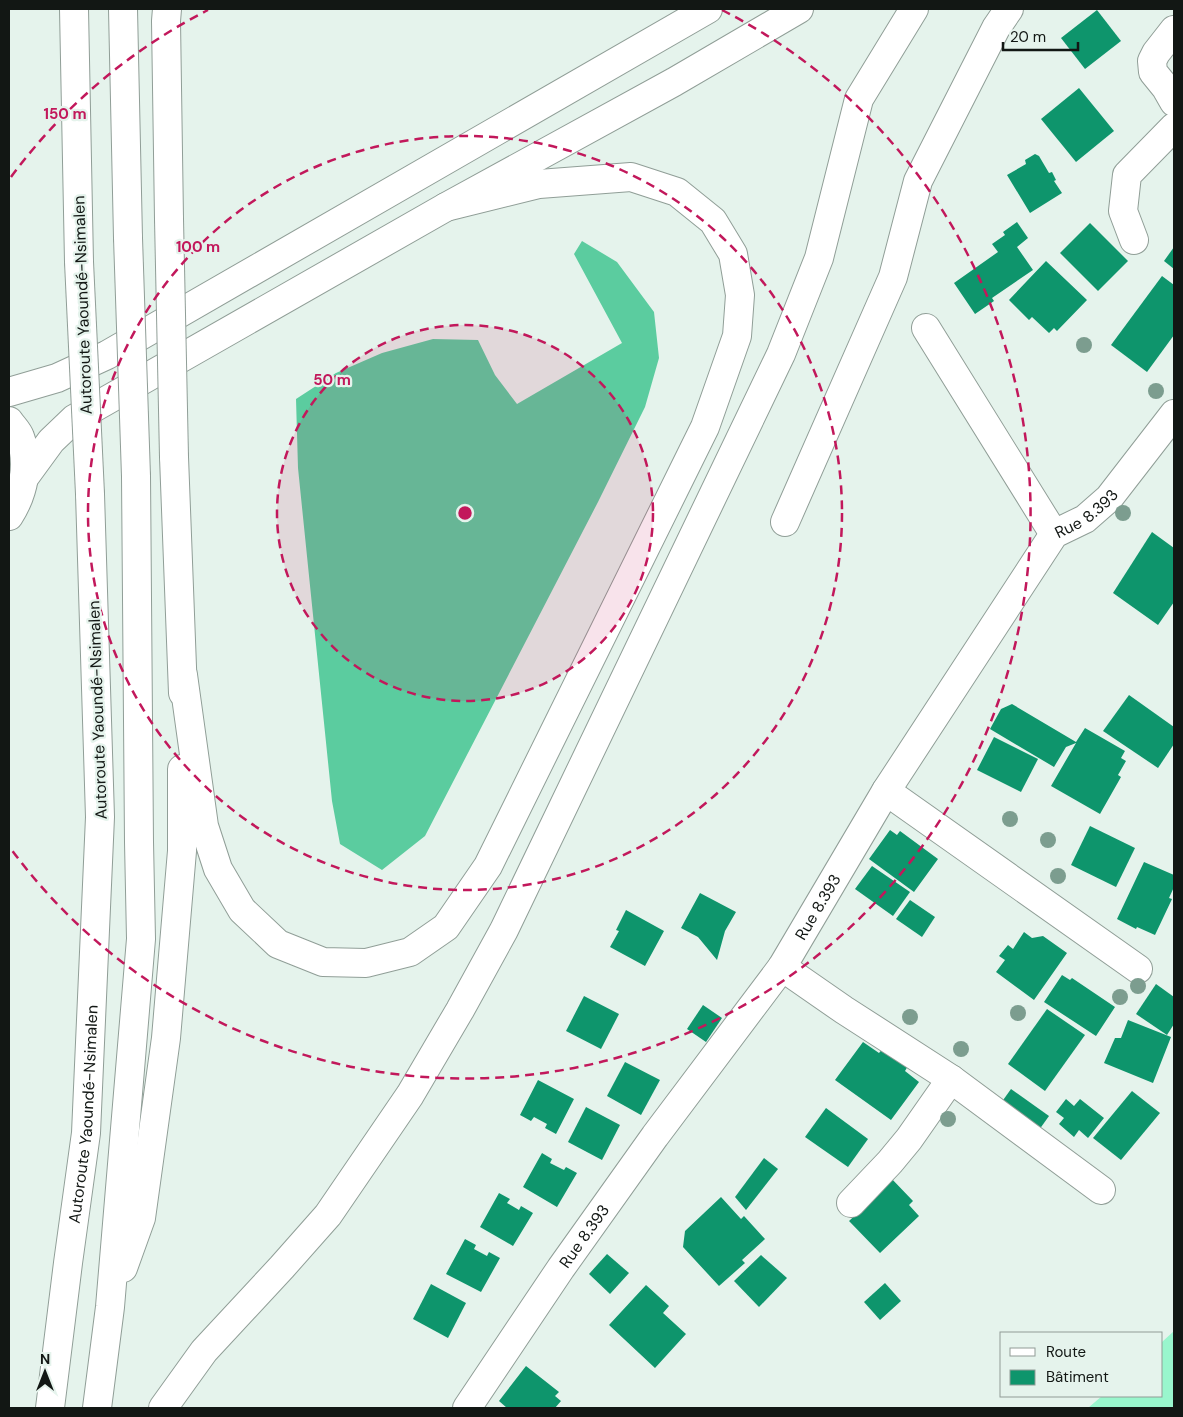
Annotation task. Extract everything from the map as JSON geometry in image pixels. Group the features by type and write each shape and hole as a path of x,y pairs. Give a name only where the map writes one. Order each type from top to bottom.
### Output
{"main road":[{"name":"Autoroute Yaoundé-Nsimalen","path":"50,1408 86,1133 100,817 90,494 79,262 74,9"},
{"path":"97,1408 110,1307 141,940 136,476 123,9"},
{"path":"9,392 57,378 107,355 708,9"},
{"path":"24,478 50,441 74,419 446,207 674,82 799,9"},
{"path":"163,1408 204,1351 328,1215 410,1095 504,930 781,354 819,258 859,99 914,9"},
{"path":"784,522 893,277 918,181 996,28 1009,9"},
{"path":"110,1307 140,1218 166,1038 182,851 183,675 174,457 168,219 166,13"},
{"path":"1174,30 1152,60 1153,72 1174,102"},
{"path":"1134,240 1124,211 1127,175 1174,127"},
{"path":"183,675 204,826 218,869 242,910 249,917 278,944 323,962 366,963 410,952 446,927 488,866 705,427 737,336 740,296 734,254 712,221 676,192 631,177 539,184 446,207"},
{"path":"926,328 1054,534"},
{"name":"Rue 8.393","path":"467,1408 644,1151 782,967 886,791 1054,534 1085,519 1109,498 1174,414"},
{"path":"9,421 20,435 25,459 24,478 17,504 9,516"},
{"path":"886,791 1138,970"},
{"path":"782,967 844,1010 951,1079 1101,1190"},
{"path":"851,1203 909,1139 951,1079"}],"green space":[{"path":"582,241 617,262 654,312 659,358 645,407 598,502 425,836 382,870 340,844 332,801 298,468 296,399 336,373 382,353 433,339 478,340 495,375 517,404 622,343 574,254"},
{"path":"1174,1331 1174,1408 1088,1408 1101,1397 1163,1397 1163,1341"}],"building":[{"path":"1097,10 1121,41 1085,69 1061,38"},
{"path":"1079,88 1114,131 1076,162 1041,119"},
{"path":"1035,154 1039,156 1049,173 1052,172 1056,180 1054,181 1062,193 1030,213 1007,175 1026,164 1025,160"},
{"path":"1017,222 1028,238 1017,247 1033,270 992,298 994,301 975,314 954,283 998,252 992,244 1005,235 1003,232"},
{"path":"1090,223 1128,261 1098,291 1060,253"},
{"path":"1174,247 1174,269 1164,261"},
{"path":"1046,261 1087,300 1057,331 1054,328 1049,333 1032,317 1029,320 1009,300"},
{"path":"1162,276 1174,285 1174,335 1147,372 1111,345"},
{"path":"1152,532 1174,548 1174,602 1158,625 1113,593"},
{"path":"1129,695 1174,727 1174,744 1158,768 1103,731"},
{"path":"1012,704 1076,742 1085,728 1125,751 1121,758 1126,761 1118,775 1121,777 1100,814 1051,786 1076,743 1066,747 1054,767 990,729 1001,709"},
{"path":"994,737 1038,759 1021,792 977,770"},
{"path":"1090,826 1135,848 1116,887 1071,865"},
{"path":"890,830 897,835 900,831 938,859 914,892 869,859"},
{"path":"1144,862 1174,875 1174,887 1169,898 1172,899 1155,935 1137,927 1136,929 1117,919"},
{"path":"872,866 910,892 893,916 855,889"},
{"path":"700,893 736,912 725,931 717,960 698,937 681,928"},
{"path":"910,900 935,917 922,937 896,919"},
{"path":"626,910 664,931 645,966 610,947 619,931 616,930"},
{"path":"1024,932 1032,938 1043,936 1067,953 1034,1000 996,972 1005,960 999,956 1008,945 1013,949"},
{"path":"1062,975 1070,980 1072,978 1115,1007 1096,1036 1044,1002"},
{"path":"1156,984 1174,997 1174,1024 1167,1035 1136,1014"},
{"path":"584,996 619,1014 601,1049 566,1031"},
{"path":"703,1005 722,1018 706,1042 687,1029"},
{"path":"1047,1009 1085,1035 1045,1091 1008,1064"},
{"path":"1128,1020 1171,1037 1153,1083 1104,1063 1115,1038 1121,1038"},
{"path":"863,1042 879,1053 884,1047 909,1064 905,1071 919,1082 891,1120 835,1080"},
{"path":"625,1062 660,1080 641,1115 607,1096"},
{"path":"538,1080 574,1099 556,1134 545,1128 547,1124 534,1117 531,1121 520,1115"},
{"path":"1011,1089 1049,1116 1039,1130 1001,1103"},
{"path":"1132,1091 1160,1113 1121,1160 1093,1138"},
{"path":"1066,1099 1074,1106 1080,1099 1104,1118 1088,1138 1079,1130 1074,1137 1059,1124 1064,1118 1056,1112"},
{"path":"586,1107 620,1125 602,1160 568,1142"},
{"path":"826,1108 868,1139 848,1167 805,1137"},
{"path":"542,1153 552,1159 550,1163 564,1170 566,1167 577,1173 557,1207 523,1187"},
{"path":"764,1158 778,1169 746,1210 735,1197"},
{"path":"890,1177 913,1201 909,1205 919,1216 880,1253 849,1221 880,1192"},
{"path":"499,1193 510,1199 507,1203 519,1210 521,1206 533,1213 513,1246 480,1227"},
{"path":"721,1197 741,1219 744,1216 765,1239 742,1260 745,1263 719,1286 683,1247 685,1231"},
{"path":"465,1239 476,1245 474,1249 487,1256 489,1252 500,1258 481,1292 446,1274"},
{"path":"607,1254 629,1273 610,1294 589,1274"},
{"path":"761,1255 787,1278 759,1307 734,1281"},
{"path":"885,1283 901,1301 880,1320 864,1302"},
{"path":"431,1284 466,1303 448,1338 413,1319"},
{"path":"646,1285 669,1306 663,1313 686,1334 655,1368 609,1325"},
{"path":"526,1366 559,1392 555,1396 561,1401 555,1408 507,1408 499,1401"}]}
